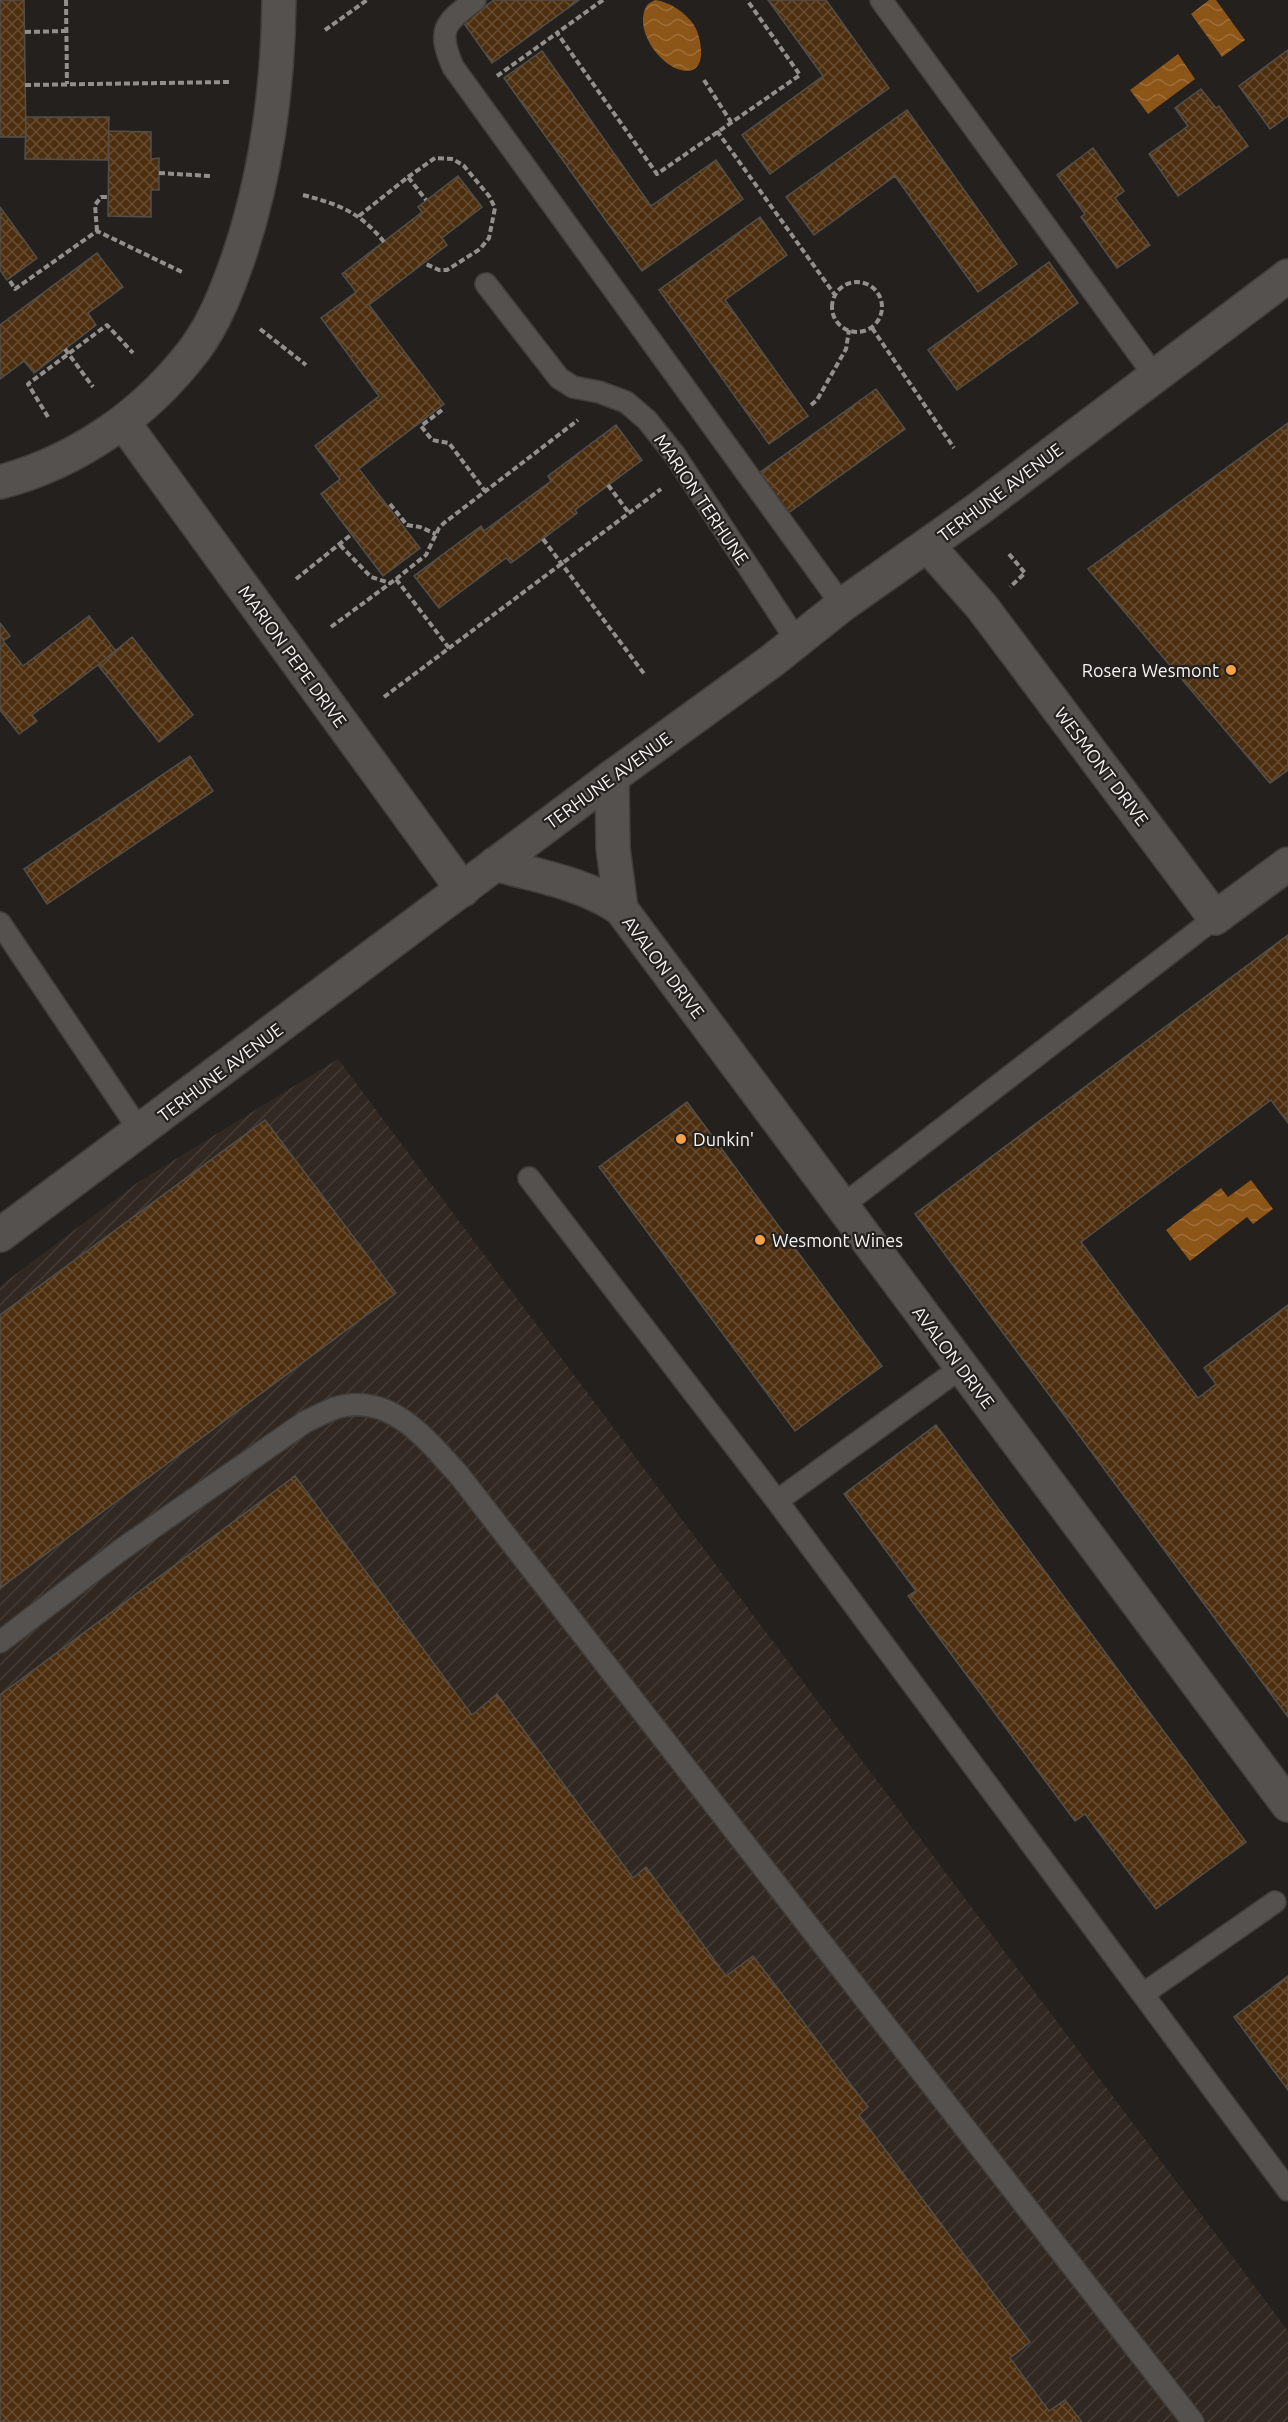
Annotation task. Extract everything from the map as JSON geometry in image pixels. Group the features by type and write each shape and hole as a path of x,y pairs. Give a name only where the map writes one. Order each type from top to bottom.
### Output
{"street":[{"path":"0,482 28,475 76,453 123,422 161,390 196,347 226,294 248,231 263,172 274,105 279,55 279,0"},
{"name":"TERHUNE AVENUE","path":"0,1235 797,641 842,605 928,546 1288,276"},
{"name":"MARION PEPE DRIVE","path":"123,422 464,890"},
{"name":"WESMONT DRIVE","path":"928,546 982,607 1215,918"},
{"name":"AVALON DRIVE","path":"612,777 613,848 621,909"},
{"name":"AVALON DRIVE","path":"495,864 576,886 607,899 621,909 1286,1798"},
{"path":"1215,918 1288,864"}],"lane":[{"path":"475,0 449,19 444,29 443,41 453,68 842,605"},
{"path":"881,0 1154,375"},
{"name":"MARION TERHUNE","path":"486,284 559,378 573,387 599,392 626,402 647,420 685,470 797,641"},
{"path":"842,1206 1215,918"},
{"path":"0,923 140,1131"},
{"path":"529,1178 777,1501 1288,2190"},
{"path":"777,1501 962,1367"},
{"path":"0,1642 122,1549 305,1422 336,1408 359,1405 382,1408 416,1428 459,1475 1193,2422"},
{"path":"1143,1994 1275,1902"}],"path":[{"path":"66,0 67,84"},
{"path":"325,30 367,0"},
{"path":"472,94 603,0"},
{"path":"557,33 657,174 800,75 747,0"},
{"path":"25,32 66,31"},
{"path":"704,80 731,122"},
{"path":"25,85 229,82"},
{"path":"717,131 835,295"},
{"path":"358,216 435,158 453,159 464,166 489,196 495,208 489,238 480,249 447,270 439,270 426,264"},
{"path":"159,173 210,176"},
{"path":"408,177 426,200"},
{"path":"303,195 343,207 358,216 384,242"},
{"path":"97,231 95,206 101,197 108,197"},
{"path":"97,231 184,273"},
{"path":"10,281 15,289 97,231"},
{"path":"850,282 867,283 880,295 882,312 872,327 865,331 849,330 836,321 832,313 835,295 842,286 850,282"},
{"path":"48,417 28,384 108,325 133,353"},
{"path":"872,327 954,448"},
{"path":"260,329 306,365"},
{"path":"812,405 843,356 849,330"},
{"path":"65,349 93,387"},
{"path":"442,410 421,426 432,440 449,443 485,491"},
{"path":"331,627 391,584 426,555 444,523 581,417"},
{"path":"384,697 685,470"},
{"path":"608,485 629,513"},
{"path":"390,504 407,525 420,527 436,534"},
{"path":"296,579 352,534"},
{"path":"543,539 645,675"},
{"path":"340,545 371,577 391,584"},
{"path":"1008,590 1024,573 1009,554"},
{"path":"396,579 449,648"}],"shaded area":[{"path":"338,1059 1288,2331 1288,2422 0,2422 0,1286 137,1183"}],"water":[{"path":"655,0 677,8 694,25 701,47 700,62 696,68 690,71 672,66 663,60 650,43 645,33 644,13 648,4"},
{"path":"1209,0 1216,0 1245,40 1222,57 1191,14"},
{"path":"1178,54 1195,79 1148,114 1130,90"},
{"path":"1251,1180 1273,1209 1253,1224 1247,1217 1190,1261 1166,1230 1221,1188 1228,1197"}],"building":[{"path":"0,0 24,0 26,137 0,137"},
{"path":"494,0 579,0 492,63 463,22"},
{"path":"768,0 826,0 889,88 770,174 742,135 823,76"},
{"path":"1288,50 1288,116 1270,129 1239,86"},
{"path":"542,51 651,206 716,160 743,199 642,271 504,78"},
{"path":"1201,89 1216,108 1219,106 1248,146 1178,196 1149,154 1188,126 1175,108"},
{"path":"907,110 1017,264 978,292 895,176 814,235 786,197"},
{"path":"26,117 109,117 108,160 25,159"},
{"path":"109,131 151,132 151,159 159,158 159,190 151,190 151,217 108,216"},
{"path":"1093,148 1124,191 1115,198 1150,245 1117,268 1081,217 1085,214 1057,175"},
{"path":"458,176 482,207 442,238 447,245 369,305 444,404 359,469 420,548 383,576 321,494 340,479 315,446 379,396 321,318 356,292 342,274 422,212 418,207"},
{"path":"0,207 37,258 7,280 0,270"},
{"path":"760,217 787,255 725,300 808,416 769,444 659,290"},
{"path":"97,253 123,287 88,313 96,325 34,373 24,361 0,379 0,325"},
{"path":"1049,262 1078,303 957,390 928,350"},
{"path":"876,389 905,429 784,516 755,476"},
{"name":"Rosera Wesmont","path":"1288,423 1288,770 1270,783 1088,569"},
{"path":"616,425 642,460 575,510 577,513 511,563 506,558 439,608 414,576 481,526 484,531 551,481 548,476"},
{"path":"89,616 116,651 32,715 37,721 19,734 0,710 0,623 10,636 3,641 23,666"},
{"path":"132,637 193,715 159,742 98,665"},
{"path":"190,756 213,791 47,904 24,869"},
{"path":"1288,935 1288,1123 1271,1100 1081,1242 1198,1398 1216,1384 1204,1368 1288,1305 1288,1717 915,1214"},
{"path":"687,1102 882,1366 795,1431 599,1167"},
{"path":"265,1120 396,1293 0,1588 0,1315"},
{"path":"936,1425 1246,1842 1156,1909 1085,1814 1075,1821 908,1596 916,1591 844,1494"},
{"path":"295,1476 472,1715 497,1694 633,1878 646,1867 726,1976 753,1956 868,2107 859,2115 1030,2342 1010,2358 1049,2411 1065,2400 1082,2422 0,2422 0,1695"},
{"path":"1288,1976 1288,2090 1234,2017"}],"place":[{"name":"Rosera Wesmont","path":"1231,670"},
{"name":"Dunkin'","path":"681,1139"},
{"name":"Wesmont Wines","path":"760,1240"}]}
